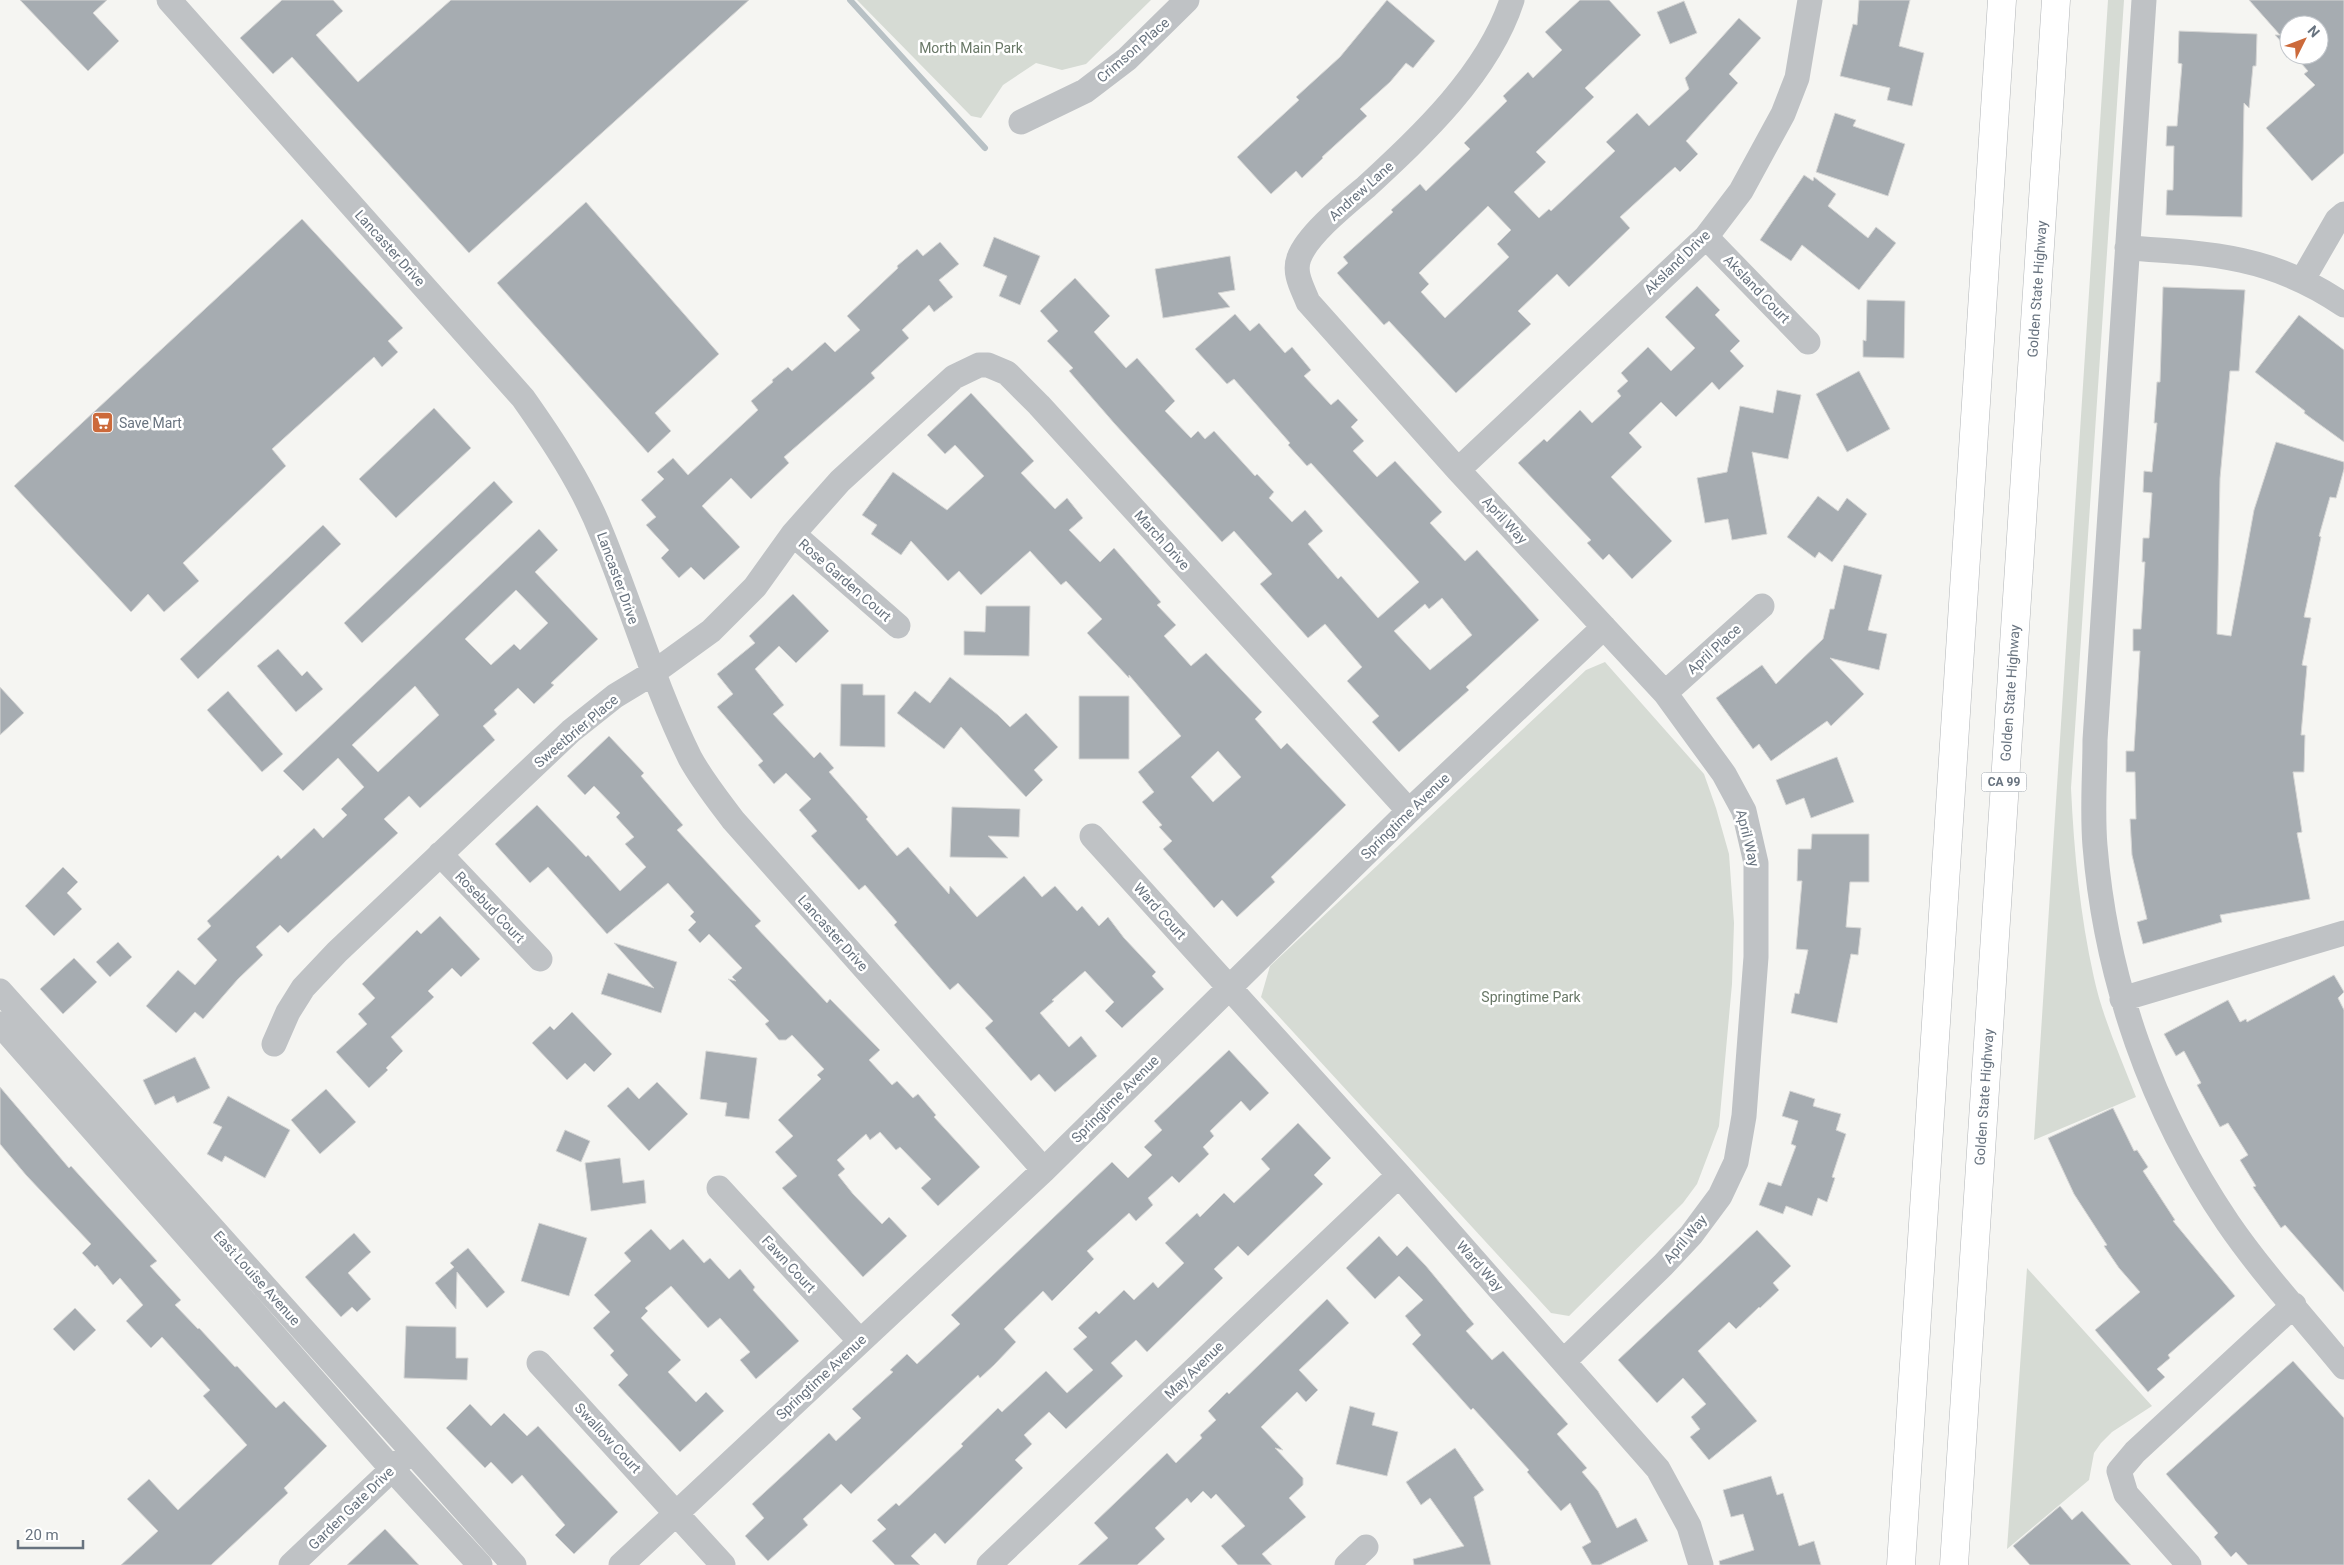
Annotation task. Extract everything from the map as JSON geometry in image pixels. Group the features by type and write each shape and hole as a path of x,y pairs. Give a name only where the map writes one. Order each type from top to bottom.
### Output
{"highway":[{"path":"1900,1565 2002,0"},
{"name":"Golden State Highway","path":"1954,1565 2056,0"}],"street":[{"name":"Lancaster Drive","path":"169,0 523,398 557,446 601,530 653,673 691,759 734,820 1044,1170"},
{"name":"Crimson Place","path":"1021,122 1085,91 1127,59 1187,0"},
{"name":"Andrew Lane","path":"1379,382 1308,302 1297,274 1298,258 1320,228 1406,150 1467,82 1507,17 1512,0"},
{"name":"Aksland Drive","path":"1458,470 1706,237 1740,191 1783,114 1797,78 1810,0"},
{"path":"2144,0 2094,740 2095,845 2107,941 2122,999 2137,1045 2176,1135 2200,1178 2258,1264 2344,1367"},
{"path":"2303,280 2337,220 2344,214"},
{"name":"Aksland Court","path":"1706,237 1808,342"},
{"path":"2127,248 2190,252 2237,258 2303,280 2344,305"},
{"name":"March Drive","path":"894,432 954,377 979,365 988,365 1007,374 1039,406 1409,811"},
{"name":"April Way","path":"1379,382 1665,693 1724,774 1744,811 1756,863 1756,957 1744,1116 1736,1162 1720,1196 1691,1235 1663,1265 1564,1361"},
{"name":"Sweetbrier Place","path":"274,1044 288,1012 303,988 337,952 571,731 615,696 653,673 717,625 755,588 793,534 840,480 894,432"},
{"name":"Rose Garden Court","path":"793,534 898,626"},
{"name":"April Place","path":"1665,693 1762,606"},
{"name":"Springtime Avenue","path":"621,1565 1044,1170 1409,811 1604,627"},
{"name":"Ward Court","path":"1092,836 1229,986"},
{"name":"Rosebud Court","path":"440,854 540,959"},
{"path":"2122,999 2344,933"},
{"name":"Ward Way","path":"1229,986 1658,1469 1688,1526 1701,1565"},
{"name":"East Louise Avenue","path":"0,992 6,1025 392,1469 480,1565"},
{"name":"East Louise Avenue","path":"6,1025 411,1451 514,1565"},
{"name":"May Avenue","path":"989,1565 1398,1175"},
{"name":"Fawn Court","path":"719,1188 860,1341"},
{"path":"2189,1565 2126,1494 2119,1471 2135,1452 2294,1306"},
{"name":"Swallow Court","path":"539,1363 723,1565"},
{"name":"Garden Gate Drive","path":"291,1565 411,1451"},
{"path":"1347,1565 1366,1547"}],"green space":[{"name":"Morth Main Park","path":"857,0 1151,0 1086,64 1062,70 1036,63 1003,85 981,118 971,116"},
{"path":"2108,0 2124,0 2071,788 2078,883 2094,978 2107,1023 2136,1097 2034,1140"},
{"name":"Springtime Park","path":"1605,662 1704,774 1729,854 1734,923 1732,984 1719,1126 1697,1184 1683,1203 1569,1316 1551,1313 1261,997 1270,966 1586,670"},
{"path":"2027,1268 2152,1406 2112,1432 2094,1453 2089,1480 2007,1549"}],"building":[{"path":"20,0 107,0 93,13 119,41 88,71"},
{"path":"282,0 333,0 343,11 316,35 358,82 451,0 749,0 469,253 292,57 273,74 240,38"},
{"path":"1387,0 1435,41 1413,68 1406,63 1390,82 1360,109 1367,116 1302,178 1296,171 1271,194 1237,157 1299,100 1296,97 1340,57"},
{"path":"1580,0 1609,0 1641,35 1585,88 1594,97 1536,152 1546,162 1514,192 1539,218 1549,209 1551,211 1615,151 1606,142 1637,113 1649,126 1689,89 1685,78 1739,18 1761,38 1729,74 1738,83 1686,141 1698,154 1680,172 1675,167 1620,217 1630,228 1569,287 1557,274 1518,311 1531,324 1456,393 1389,321 1384,325 1337,273 1348,263 1343,257 1393,212 1391,210 1420,184 1426,191 1470,149 1464,143 1507,101 1503,96 1528,72 1533,78 1562,50 1545,32","holes":["1488,206 1511,230 1497,244 1509,257 1445,318 1421,292 1429,284 1419,273"]},
{"path":"1859,0 1910,0 1899,46 1924,53 1912,106 1887,100 1890,88 1840,76 1853,24 1857,25"},
{"path":"2249,0 2344,0 2344,153 2312,181 2266,128 2315,85 2304,74 2308,71 2303,65 2329,65 2329,15 2279,15 2279,34"},
{"path":"1684,1 1697,33 1670,44 1657,12"},
{"path":"2179,31 2257,34 2256,66 2253,66 2249,108 2244,103 2242,217 2166,215 2167,190 2173,190 2174,146 2166,146 2167,126 2177,126 2182,64 2178,63"},
{"path":"1835,113 1856,120 1853,126 1905,144 1888,196 1816,172"},
{"path":"1804,175 1813,181 1814,177 1836,194 1828,206 1868,238 1876,227 1896,243 1859,290 1802,245 1791,261 1760,240"},
{"path":"586,202 719,354 655,413 671,431 648,453 497,283"},
{"path":"302,219 403,328 388,341 398,352 382,367 374,357 272,449 286,466 183,563 199,581 164,612 148,594 131,612 14,486"},
{"path":"994,237 1040,256 1020,305 999,296 1007,276 983,266"},
{"path":"940,242 959,264 939,280 953,297 934,312 929,305 902,330 909,338 871,373 875,378 784,457 789,463 751,499 731,478 702,506 740,547 704,580 691,567 679,578 661,558 669,550 646,525 656,517 641,500 664,479 657,472 673,458 688,475 758,410 751,401 773,382 772,380 788,367 792,371 825,342 835,352 860,330 847,316 898,268 897,266 917,249 923,256"},
{"path":"1230,256 1235,290 1218,293 1230,307 1163,318 1155,269"},
{"path":"1075,278 1110,316 1094,332 1126,368 1137,358 1175,401 1165,411 1191,438 1198,431 1205,439 1214,431 1255,476 1257,474 1274,492 1269,498 1292,522 1305,510 1323,531 1308,544 1338,579 1341,576 1378,618 1419,582 1311,463 1307,466 1288,445 1290,443 1234,379 1227,384 1195,349 1235,314 1250,331 1259,323 1285,353 1292,347 1311,370 1304,376 1331,405 1338,399 1358,420 1351,427 1364,441 1353,451 1377,477 1395,461 1442,512 1430,523 1465,561 1477,550 1539,620 1466,687 1469,690 1399,752 1372,722 1379,716 1347,681 1362,667 1325,624 1308,638 1260,584 1272,574 1234,531 1222,542 1069,371 1073,368 1047,341 1058,331 1040,311","holes":["1442,598 1472,635 1430,670 1394,631 1425,604 1429,609"]},
{"path":"1697,286 1720,310 1715,315 1740,341 1730,351 1744,366 1719,390 1712,382 1676,417 1661,402 1629,433 1642,447 1611,477 1672,541 1632,579 1609,554 1603,560 1587,543 1591,540 1518,463 1544,439 1547,442 1580,410 1592,423 1621,396 1617,391 1628,381 1621,373 1648,347 1671,371 1695,348 1665,317"},
{"path":"2163,287 2245,290 2239,371 2230,371 2220,478 2217,634 2231,636 2254,510 2276,442 2344,462 2344,469 2336,498 2330,497 2319,536 2321,537 2304,617 2311,618 2302,665 2307,666 2301,735 2305,735 2304,772 2293,772 2302,832 2297,833 2310,899 2220,915 2222,922 2143,944 2137,922 2147,919 2132,855 2130,819 2136,819 2135,772 2126,772 2126,751 2134,751 2140,651 2133,651 2133,629 2141,629 2145,562 2142,562 2143,538 2149,538 2152,493 2143,492 2144,471 2152,472 2157,423 2154,423 2157,382 2160,382"},
{"path":"1867,300 1905,301 1904,358 1863,357 1863,340 1866,341"},
{"path":"2299,315 2344,350 2344,442 2304,413 2305,411 2255,372"},
{"path":"1859,371 1890,429 1847,452 1816,394"},
{"path":"1777,390 1801,395 1788,459 1752,452 1767,534 1732,540 1728,519 1705,523 1697,478 1727,472 1740,406 1773,413"},
{"path":"971,393 1034,461 1021,473 1055,509 1067,498 1083,518 1069,530 1100,562 1114,548 1161,602 1157,605 1176,625 1164,636 1191,666 1206,653 1262,712 1255,719 1281,749 1287,743 1346,805 1271,877 1275,882 1237,917 1222,900 1214,908 1163,849 1172,841 1159,827 1162,825 1142,802 1154,792 1138,772 1181,736 1129,675 1129,678 1087,633 1102,619 1066,581 1061,585 1030,551 981,595 959,571 948,581 911,541 901,555 871,534 877,525 862,515 893,472 947,510 984,476 955,445 945,454 927,435","holes":["1218,751 1241,777 1213,802 1191,777"]},
{"path":"434,408 471,448 396,518 359,479"},
{"path":"494,481 513,502 362,643 344,623"},
{"path":"1818,496 1838,511 1847,498 1867,514 1832,562 1819,552 1815,558 1787,537"},
{"path":"323,525 341,544 198,679 180,659"},
{"path":"539,529 558,550 535,572 598,639 551,683 554,685 534,704 518,688 494,710 497,714 483,726 495,740 420,808 409,796 384,819 398,833 288,933 280,925 256,947 263,955 238,979 203,1019 195,1012 176,1033 146,1006 178,970 195,985 217,960 197,939 211,926 207,921 278,855 281,859 314,828 323,838 347,815 341,809 364,787 338,758 303,791 283,771","holes":["516,590 548,623 520,650 514,644 491,665 465,639","415,686 439,715 378,772 352,745"]},
{"path":"1844,565 1882,575 1868,630 1887,634 1879,670 1830,658 1864,694 1831,726 1827,721 1771,761 1759,744 1753,749 1716,698 1762,665 1776,684 1823,639 1830,609 1834,609"},
{"path":"793,594 829,631 796,663 779,646 755,669 784,705 773,714 814,758 820,752 834,768 829,772 868,817 866,819 897,856 908,847 949,894 950,886 977,917 1024,876 1042,897 1055,886 1077,911 1082,906 1099,926 1108,917 1124,938 1156,972 1152,976 1164,989 1122,1028 1105,1011 1114,1002 1085,971 1040,1013 1069,1047 1081,1036 1097,1056 1055,1092 1039,1074 1031,1081 985,1028 993,1021 958,983 950,990 894,925 897,922 865,885 859,890 811,836 817,831 799,810 811,799 786,773 774,784 758,765 763,761 717,707 733,694 717,674 755,643 749,636"},
{"path":"986,606 1030,606 1029,656 964,655 964,631 985,632"},
{"path":"278,649 302,676 307,671 323,689 296,712 257,666"},
{"path":"950,677 998,715 1010,727 1026,713 1058,747 1034,770 1043,780 1026,797 961,727 944,749 897,713 915,691 930,703"},
{"path":"841,684 863,684 863,695 885,695 885,747 840,746"},
{"path":"0,687 24,713 0,735"},
{"path":"228,691 283,754 262,772 207,710"},
{"path":"1079,696 1129,696 1129,759 1079,759"},
{"path":"609,736 644,773 641,776 683,825 677,830 761,921 755,926 827,1003 830,999 880,1050 869,1060 892,1085 897,1081 913,1098 918,1094 936,1115 934,1117 980,1167 938,1206 921,1188 931,1179 900,1147 896,1150 880,1132 870,1140 866,1134 837,1160 845,1169 838,1175 853,1194 882,1224 889,1217 907,1236 863,1277 782,1188 797,1176 775,1152 793,1136 778,1120 821,1079 817,1075 824,1069 792,1035 786,1040 779,1040 765,1024 769,1021 728,979 736,981 732,977 742,968 709,934 700,943 688,930 696,922 690,916 694,912 668,883 607,934 548,867 530,883 495,844 537,805 586,857 588,855 620,891 646,867 625,844 634,837 616,817 620,813 594,786 585,795 567,776"},
{"path":"1837,757 1854,802 1811,818 1804,798 1786,805 1776,780"},
{"path":"952,807 1020,809 1019,837 988,836 1008,858 950,857"},
{"path":"1812,834 1869,834 1869,882 1850,882 1846,927 1861,928 1858,955 1851,954 1837,1023 1791,1013 1795,993 1799,994 1808,950 1796,949 1802,881 1797,881 1798,849 1811,849"},
{"path":"63,867 78,882 67,893 82,909 54,936 25,906"},
{"path":"440,916 480,959 461,977 452,968 428,991 434,997 391,1037 403,1051 386,1068 388,1070 369,1088 336,1052 367,1024 358,1014 375,998 362,984 417,930 421,934"},
{"path":"118,942 132,957 110,977 96,962"},
{"path":"614,943 677,962 661,1013 601,994 608,973 654,988"},
{"path":"74,958 97,982 63,1014 40,989"},
{"path":"2334,975 2344,992 2338,998 2344,1010 2344,1292 2285,1225 2281,1228 2253,1187 2256,1186 2240,1160 2248,1155 2228,1123 2220,1127 2197,1085 2201,1083 2184,1051 2176,1056 2164,1034 2228,1000 2240,1022 2246,1019 2247,1022"},
{"path":"572,1012 612,1054 594,1072 585,1063 567,1080 532,1043 550,1026 554,1030"},
{"path":"1229,1050 1269,1093 1250,1111 1241,1101 1210,1131 1214,1136 1203,1147 1209,1154 1179,1183 1172,1176 1148,1198 1153,1205 1136,1221 1129,1213 1087,1251 1094,1259 1052,1301 1043,1291 1004,1329 1016,1342 994,1365 980,1378 978,1375 851,1494 841,1484 803,1519 808,1525 768,1561 745,1536 764,1518 752,1504 829,1433 836,1441 861,1418 852,1409 893,1372 890,1370 907,1354 917,1364 960,1324 951,1315 1112,1162 1128,1178 1152,1155 1144,1147 1162,1130 1154,1121"},
{"path":"706,1051 757,1058 749,1119 725,1116 727,1103 700,1099"},
{"path":"195,1057 210,1088 177,1103 174,1096 155,1105 143,1080"},
{"path":"657,1082 688,1114 649,1151 607,1106 628,1087 639,1099"},
{"path":"0,1087 69,1168 71,1166 157,1261 150,1266 181,1300 175,1305 235,1367 237,1366 276,1408 284,1401 327,1446 284,1488 288,1493 211,1565 121,1565 158,1531 127,1499 149,1479 178,1510 247,1445 203,1396 210,1390 162,1337 151,1348 126,1321 143,1305 120,1278 113,1285 97,1265 95,1267 82,1253 91,1244 26,1175 0,1144"},
{"path":"326,1089 356,1122 320,1154 291,1120"},
{"path":"1790,1091 1815,1099 1813,1106 1841,1114 1836,1130 1846,1134 1832,1177 1835,1178 1827,1202 1818,1198 1812,1216 1786,1206 1783,1214 1759,1205 1768,1182 1781,1186 1796,1146 1791,1144 1798,1121 1782,1116"},
{"path":"228,1096 290,1130 265,1178 225,1156 222,1162 207,1154 222,1127 213,1123"},
{"path":"2113,1108 2134,1151 2137,1150 2148,1167 2143,1171 2175,1220 2173,1221 2235,1296 2168,1355 2170,1358 2157,1369 2165,1377 2148,1392 2095,1330 2140,1292 2119,1268 2104,1246 2107,1245 2074,1194 2048,1138"},
{"path":"1298,1123 1331,1158 1314,1175 1323,1184 1248,1256 1238,1246 1214,1269 1223,1278 1147,1352 1136,1340 1111,1363 1123,1376 1066,1429 1049,1412 1024,1435 1032,1444 1015,1460 1023,1468 945,1544 935,1533 911,1556 920,1565 895,1565 872,1541 886,1529 877,1520 896,1503 899,1506 963,1446 961,1444 998,1408 1002,1412 1046,1371 1067,1393 1093,1370 1073,1349 1087,1337 1078,1328 1096,1311 1099,1314 1124,1290 1134,1300 1153,1282 1158,1288 1184,1263 1165,1243 1197,1213 1200,1217 1224,1193 1234,1203 1270,1169 1261,1159"},
{"path":"565,1130 590,1141 581,1162 556,1151"},
{"path":"620,1158 623,1183 644,1180 646,1203 591,1211 585,1163"},
{"path":"539,1223 587,1238 569,1296 521,1281"},
{"path":"651,1229 670,1250 683,1239 704,1263 710,1258 729,1279 740,1269 755,1287 753,1290 799,1341 756,1379 740,1360 750,1352 720,1318 708,1328 671,1286 645,1308 648,1311 641,1318 681,1360 668,1372 696,1402 706,1392 724,1411 680,1452 618,1385 628,1375 610,1355 614,1351 593,1328 610,1312 594,1295 631,1261 624,1253"},
{"path":"1757,1230 1791,1266 1773,1283 1779,1290 1760,1308 1736,1329 1729,1322 1698,1351 1757,1421 1709,1460 1690,1437 1700,1429 1691,1417 1706,1404 1683,1378 1657,1403 1618,1360"},
{"path":"354,1233 371,1252 348,1273 371,1299 357,1312 352,1307 341,1317 305,1277"},
{"path":"1379,1236 1397,1256 1407,1246 1474,1324 1466,1331 1492,1360 1503,1351 1568,1424 1557,1434 1587,1468 1582,1472 1598,1491 1617,1528 1636,1518 1648,1541 1600,1565 1592,1565 1582,1547 1591,1542 1570,1503 1561,1511 1527,1472 1529,1470 1473,1408 1471,1410 1412,1344 1421,1335 1405,1316 1423,1300 1399,1276 1375,1299 1346,1268"},
{"path":"468,1248 505,1292 487,1308 457,1272 456,1309 435,1283 454,1267 450,1263"},
{"path":"1327,1299 1349,1323 1299,1370 1318,1390 1306,1402 1297,1392 1261,1427 1283,1450 1275,1448 1303,1478 1303,1485 1289,1498 1306,1517 1262,1554 1272,1565 1238,1565 1221,1546 1245,1526 1216,1494 1211,1499 1203,1491 1191,1503 1187,1498 1155,1528 1165,1539 1137,1565 1078,1565 1108,1538 1094,1523 1167,1453 1176,1463 1202,1438 1200,1435 1216,1420 1208,1411 1227,1392 1229,1394"},
{"path":"75,1308 96,1330 74,1351 53,1329"},
{"path":"406,1326 456,1327 456,1358 468,1358 467,1380 404,1378"},
{"path":"2293,1361 2344,1418 2344,1565 2248,1565 2236,1552 2231,1557 2214,1537 2218,1533 2166,1474"},
{"path":"470,1404 491,1426 504,1413 527,1436 538,1426 618,1512 574,1554 555,1535 565,1525 522,1475 512,1484 491,1462 485,1468 446,1428"},
{"path":"1350,1406 1375,1413 1372,1425 1398,1432 1387,1476 1336,1464"},
{"path":"1455,1448 1484,1490 1474,1497 1491,1565 1414,1565 1413,1559 1464,1546 1430,1498 1421,1505 1406,1482"},
{"path":"1771,1476 1777,1495 1783,1493 1799,1546 1814,1541 1821,1565 1720,1565 1719,1561 1754,1550 1743,1514 1731,1517 1723,1490"},
{"path":"2060,1506 2072,1520 2082,1511 2131,1565 2030,1565 2013,1546"},
{"path":"385,1529 419,1565 347,1565"}],"waterway":[{"path":"850,0 985,148"}],"place":[{"name":"Save Mart","path":"103,423"}]}
